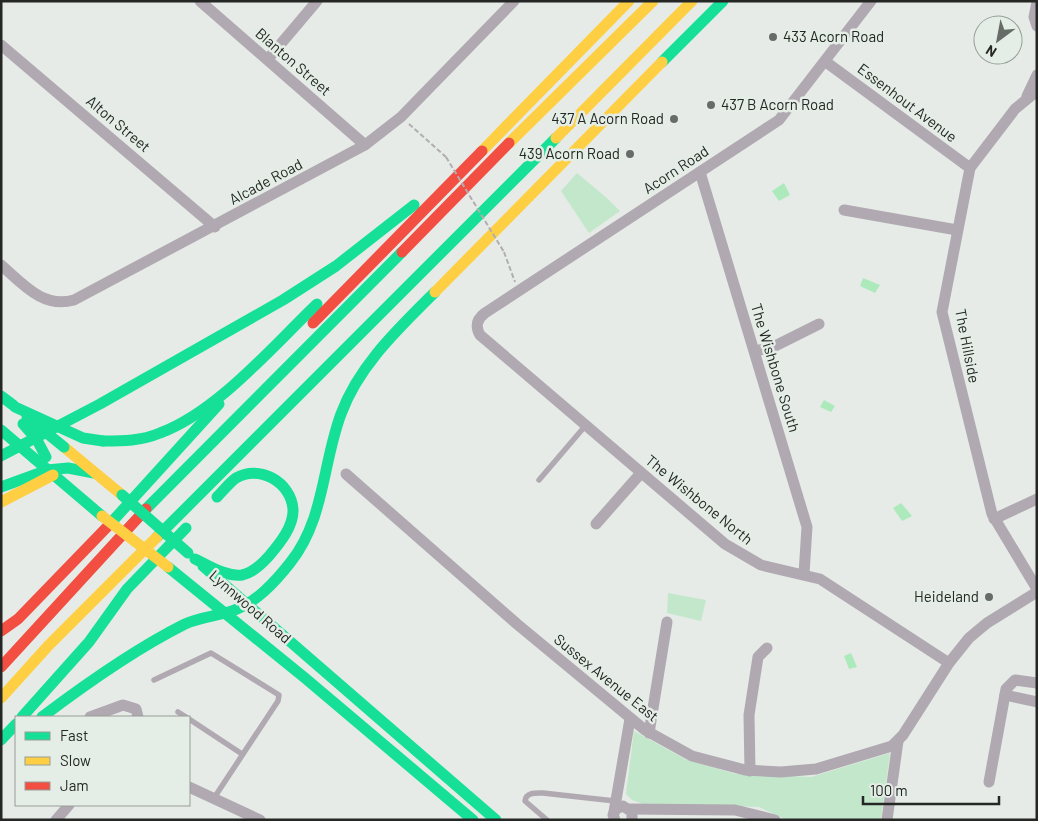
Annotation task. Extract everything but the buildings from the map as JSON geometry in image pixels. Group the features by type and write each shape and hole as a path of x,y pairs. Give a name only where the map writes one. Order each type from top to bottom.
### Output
{"main road":[{"path":"245,390 629,1"},
{"path":"1,667 160,494 384,272 560,91 653,1"},
{"path":"1,698 48,646 692,1"},
{"path":"43,716 85,686 171,632 195,620 246,605 293,559 310,532 322,501 337,424 351,392 370,361 390,337 723,1"},
{"path":"1,456 100,404 283,300 336,266 433,189 550,80"},
{"path":"8,403 84,438 103,441 138,440 168,430 181,423 241,377 311,310 435,199"},
{"path":"270,424 505,222"},
{"path":"1,631 18,619 146,488 192,437 241,377"},
{"path":"8,403 37,440 40,458"},
{"name":"Lynnwood Road","path":"8,403 122,496 496,820"},
{"path":"160,494 217,418 231,404"},
{"name":"Lynnwood Road","path":"1,430 40,458 51,471 102,516 224,612 473,820"},
{"path":"1,486 51,471 68,468 95,473"},
{"path":"1,502 51,471"},
{"path":"191,556 231,574 249,574 269,556 288,529 292,518 292,503 284,487 266,475 255,473 236,478 212,502"},
{"path":"23,716 83,648 127,589 192,523"},
{"path":"1,740 15,725"},
{"path":"1,752 15,739"}],"street":[{"name":"Blanton Street","path":"200,1 365,145"},
{"path":"268,59 317,1"},
{"name":"Alcade Road","path":"1,265 43,299 67,302 215,226 365,145 401,117 514,1"},
{"name":"Acorn Road","path":"480,335 477,323 480,317 779,120 826,62 871,1"},
{"path":"1037,2 1034,17 1037,26"},
{"name":"Alton Street","path":"1,45 215,226"},
{"name":"Essenhout Avenue","path":"826,62 970,168"},
{"name":"The Hillside","path":"1037,75 1032,94 1015,109 970,168 944,294 943,318 985,490 994,519 1037,591"},
{"name":"The Wishbone South","path":"700,172 807,527 804,574"},
{"path":"844,210 957,230"},
{"path":"755,351 773,347 820,324"},
{"name":"The Wishbone North","path":"480,335 714,535 742,556 761,565 804,574 830,586 949,663"},
{"path":"596,524 641,472"},
{"name":"Sussex Avenue East","path":"346,474 517,624 630,719 649,733 698,758 750,771 781,772 822,768 885,750 898,741"},
{"path":"994,519 1037,499"},
{"path":"887,820 898,741 949,663 976,631 1037,591"},
{"path":"649,733 667,622"},
{"path":"750,771 749,715 758,657 767,648"},
{"path":"989,782 1008,684 1015,680 1037,683"},
{"path":"1005,696 1037,702"},
{"path":"93,716 123,705 136,709 138,716"},
{"path":"630,719 621,812 736,810 775,820"},
{"path":"190,787 260,820"},
{"path":"56,820 68,806"}],"lane":[{"path":"539,480 586,425"},
{"path":"154,680 211,654 278,694 278,701 214,798"},
{"path":"178,712 184,716"},
{"path":"190,720 242,754"},
{"path":"547,820 525,801 528,796 543,793 621,812"}],"path":[{"path":"401,117 446,157 504,252 519,291"}],"shaded area":[{"path":"577,173 620,211 589,233 561,191"},
{"path":"784,183 790,195 779,201 772,191"},
{"path":"863,278 880,285 875,293 860,286"},
{"path":"824,400 835,406 831,412 820,407"},
{"path":"901,503 912,516 902,521 893,508"},
{"path":"668,593 706,600 701,621 667,613"},
{"path":"851,653 857,667 849,669 844,656"},
{"path":"634,731 687,760 736,774 811,777 890,753 881,820 787,820 759,807 643,804 632,800 626,794"}],"traffic: fast":[{"path":"662,62 723,1"},
{"path":"157,537 556,138"},
{"path":"1,456 100,404 283,300 336,266 414,205"},
{"path":"146,509 402,252"},
{"path":"43,716 94,679 148,644 185,624 226,613 249,603 278,577 290,563 310,528 317,510 341,414 358,379 381,348 435,292"},
{"path":"103,441 132,440 153,436 181,423 202,410 263,358 317,304"},
{"path":"1,396 13,405"},
{"path":"109,525 219,404"},
{"path":"15,407 83,438 103,441"},
{"path":"27,417 64,447"},
{"path":"23,424 37,440 46,457"},
{"path":"1,430 35,459"},
{"path":"35,459 102,516"},
{"path":"47,470 68,468 94,473"},
{"path":"1,487 45,471"},
{"path":"195,559 230,574 246,574 257,568 269,556 289,528 293,515 291,499 280,484 272,478 254,473 245,474 236,478 217,497"},
{"path":"122,495 188,553"},
{"path":"23,716 89,642 127,589 186,528"},
{"path":"203,566 496,820"},
{"path":"168,567 305,678 473,820"},
{"path":"1,740 15,725"}],"traffic: slow":[{"path":"482,151 629,1"},
{"path":"509,143 653,1"},
{"path":"556,138 692,1"},
{"path":"435,292 662,62"},
{"path":"64,447 122,495"},
{"path":"1,502 53,475"},
{"path":"102,516 168,567"},
{"path":"1,698 48,646 157,537"}],"traffic: jam":[{"path":"402,252 509,143"},
{"path":"313,323 482,151"},
{"path":"1,667 146,509"},
{"path":"1,631 18,619 109,525"}],"place":[{"name":"433 Acorn Road","path":"773,37"},
{"name":"437 B Acorn Road","path":"711,105"},
{"name":"437 A Acorn Road","path":"674,119"},
{"name":"439 Acorn Road","path":"630,154"},
{"name":"Heideland","path":"989,597"}]}
